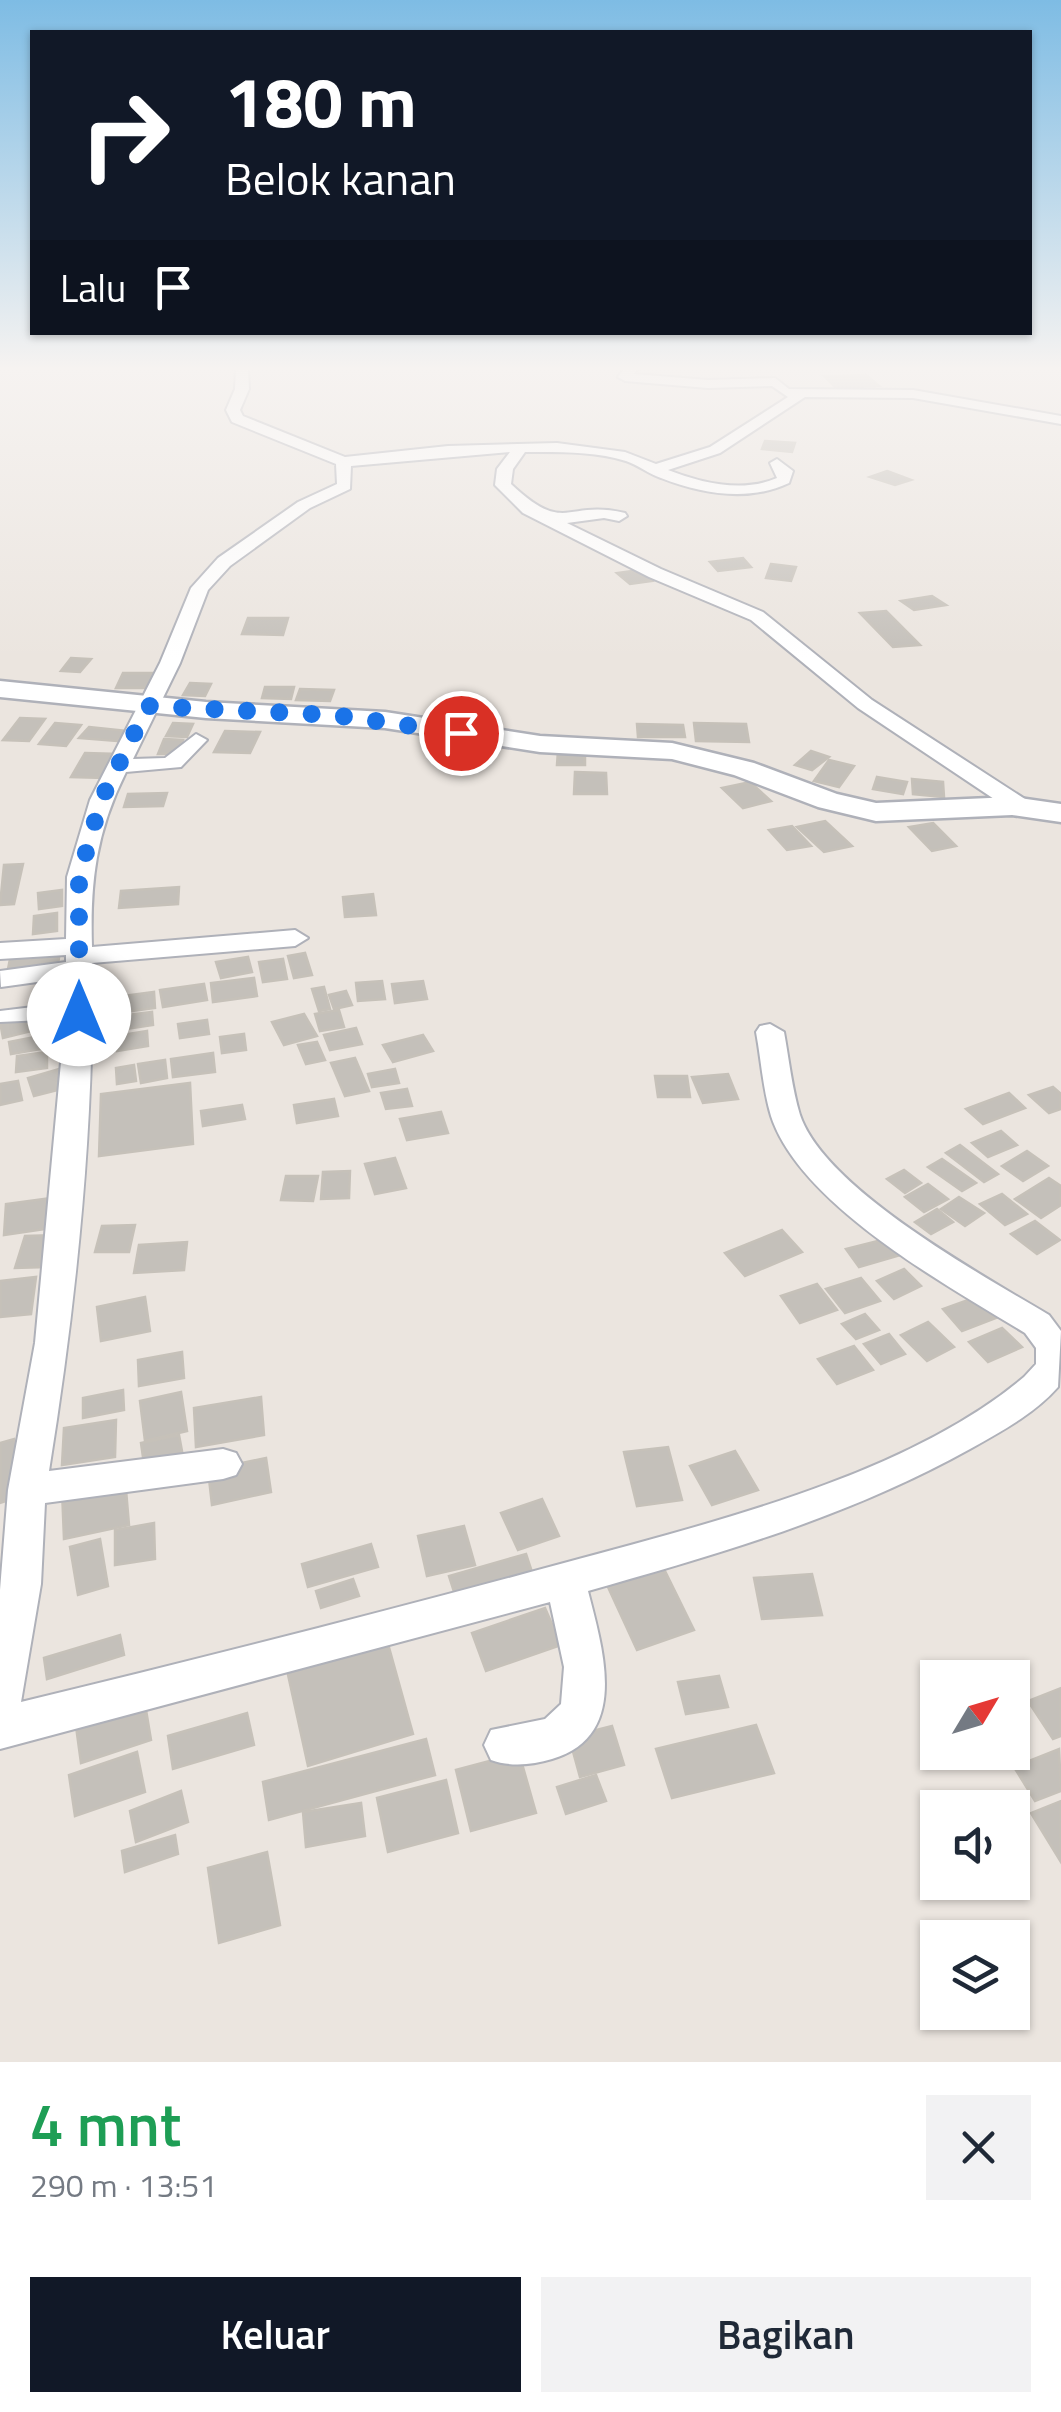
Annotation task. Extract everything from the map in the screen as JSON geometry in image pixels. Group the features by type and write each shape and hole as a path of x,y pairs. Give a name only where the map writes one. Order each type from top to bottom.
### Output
{"street":[{"path":"0,1703 21,1584 27,1490 58,1287 79,1014 79,877 101,800 200,588 224,562 304,504 346,486 343,465"},
{"path":"508,465 503,485 513,498 548,520 655,573 730,600 757,616 881,715 1020,806"},
{"path":"651,465 668,476 756,492 784,480 785,471 779,465"},
{"path":"657,469 669,465"},
{"path":"548,520 600,513 619,516"},
{"path":"0,689 148,706 334,715 540,744 672,752 744,769 828,801 876,812 1020,806 1061,813"},
{"path":"118,765 176,764 186,759 196,740"},
{"path":"0,951 80,957 295,938"},
{"path":"1,979 80,957"},
{"path":"10,1016 59,1010 79,1014"},
{"path":"0,1728 360,1638 794,1514 860,1490 924,1458 1025,1398 1045,1380 1056,1354 1049,1318 912,1249 810,1162 786,1117 770,1032"},
{"path":"27,1490 223,1464"},
{"path":"506,1744 554,1738 580,1715 588,1692 565,1580"}],"building":[{"path":"887,471 911,480 895,485 870,477"},
{"path":"743,558 751,567 718,571 710,562"},
{"path":"771,564 796,567 791,581 766,578"},
{"path":"639,570 652,581 630,584 617,573"},
{"path":"932,596 946,605 914,610 901,601"},
{"path":"886,611 920,645 893,647 860,613"},
{"path":"248,618 288,618 283,635 242,634"},
{"path":"71,658 91,659 80,672 61,671"},
{"path":"123,673 162,673 155,688 116,688"},
{"path":"190,683 211,684 205,696 183,695"},
{"path":"265,687 294,687 291,699 262,698"},
{"path":"300,689 334,690 330,701 296,700"},
{"path":"20,718 45,719 29,741 3,740"},
{"path":"55,723 81,725 66,746 39,744"},
{"path":"173,723 193,724 187,737 166,736"},
{"path":"694,723 746,724 749,742 696,741"},
{"path":"637,724 683,725 685,737 638,737"},
{"path":"89,727 127,731 117,741 79,738"},
{"path":"225,731 260,732 250,753 214,752"},
{"path":"164,739 183,740 177,754 158,754"},
{"path":"558,751 585,751 585,765 557,765"},
{"path":"811,751 829,757 812,770 795,765"},
{"path":"85,753 118,754 105,778 71,777"},
{"path":"829,760 854,766 839,787 814,781"},
{"path":"575,772 606,773 607,794 574,794"},
{"path":"877,777 907,782 903,794 873,789"},
{"path":"912,779 943,782 944,797 913,794"},
{"path":"750,782 771,801 743,808 722,788"},
{"path":"167,793 163,806 124,807 128,794"},
{"path":"825,821 852,846 824,852 797,827"},
{"path":"933,823 956,846 932,851 909,827"},
{"path":"792,826 811,846 787,850 769,830"},
{"path":"23,864 14,904 0,905 4,865"},
{"path":"179,887 178,904 119,908 121,891"},
{"path":"62,890 62,906 39,909 38,893"},
{"path":"373,894 376,915 345,917 343,897"},
{"path":"57,913 57,931 33,934 34,916"},
{"path":"60,951 57,970 7,974 11,954"},
{"path":"305,953 312,975 294,978 288,956"},
{"path":"248,957 252,972 221,978 216,962"},
{"path":"283,959 287,979 263,982 259,962"},
{"path":"63,974 68,990 41,996 37,979"},
{"path":"254,978 257,996 213,1002 211,983"},
{"path":"382,981 385,999 358,1001 356,983"},
{"path":"423,981 427,999 395,1003 392,984"},
{"path":"204,984 207,1000 163,1007 160,990"},
{"path":"324,987 330,1009 319,1011 312,989"},
{"path":"346,991 352,1005 334,1009 329,995"},
{"path":"154,992 155,1008 117,1013 115,997"},
{"path":"339,1010 344,1027 320,1031 315,1014"},
{"path":"152,1012 153,1025 112,1031 111,1017"},
{"path":"304,1014 317,1036 284,1045 272,1022"},
{"path":"31,1015 35,1030 3,1038 0,1022"},
{"path":"207,1020 209,1034 180,1038 178,1024"},
{"path":"356,1028 362,1044 330,1050 324,1035"},
{"path":"147,1031 148,1046 117,1051 116,1036"},
{"path":"244,1034 246,1050 222,1053 220,1037"},
{"path":"423,1035 433,1051 393,1062 383,1045"},
{"path":"40,1036 41,1049 11,1054 9,1042"},
{"path":"317,1042 325,1060 306,1064 298,1045"},
{"path":"47,1052 47,1068 16,1072 17,1056"},
{"path":"213,1053 215,1072 173,1077 171,1059"},
{"path":"355,1058 369,1091 345,1096 331,1063"},
{"path":"165,1060 167,1078 141,1083 138,1064"},
{"path":"134,1065 136,1081 117,1084 116,1068"},
{"path":"59,1069 66,1088 34,1096 28,1078"},
{"path":"395,1069 399,1083 372,1087 368,1074"},
{"path":"728,1074 738,1099 703,1103 692,1077"},
{"path":"655,1076 687,1076 690,1097 658,1097"},
{"path":"18,1081 22,1100 0,1105 0,1084"},
{"path":"190,1083 193,1144 99,1156 101,1094"},
{"path":"1053,1087 1061,1094 1061,1109 1049,1113 1029,1095"},
{"path":"407,1089 412,1106 386,1109 381,1093"},
{"path":"1009,1093 1025,1108 983,1124 966,1109"},
{"path":"334,1099 338,1116 297,1123 294,1105"},
{"path":"242,1105 245,1119 203,1126 201,1111"},
{"path":"441,1112 448,1133 407,1140 400,1119"},
{"path":"1001,1131 1017,1145 988,1157 972,1143"},
{"path":"960,1145 998,1174 984,1182 946,1153"},
{"path":"1027,1151 1048,1166 1023,1181 1002,1166"},
{"path":"395,1158 406,1188 375,1194 365,1164"},
{"path":"942,1159 976,1183 962,1191 928,1167"},
{"path":"904,1170 921,1183 905,1193 887,1179"},
{"path":"350,1171 349,1198 321,1199 323,1172"},
{"path":"286,1176 318,1176 313,1201 281,1200"},
{"path":"1049,1178 1061,1186 1061,1205 1041,1218 1015,1199"},
{"path":"928,1184 948,1199 924,1212 905,1197"},
{"path":"1002,1194 1027,1214 1005,1225 980,1204"},
{"path":"59,1197 59,1227 4,1235 6,1204"},
{"path":"959,1197 984,1213 965,1226 941,1209"},
{"path":"937,1209 953,1222 931,1234 915,1222"},
{"path":"1035,1221 1060,1240 1037,1254 1011,1234"},
{"path":"135,1225 129,1252 95,1252 102,1226"},
{"path":"782,1230 802,1252 745,1276 725,1253"},
{"path":"57,1235 47,1267 15,1268 25,1236"},
{"path":"894,1237 907,1253 859,1267 846,1249"},
{"path":"187,1242 184,1270 134,1273 139,1245"},
{"path":"904,1269 921,1286 894,1299 877,1281"},
{"path":"36,1277 31,1314 0,1317 0,1281"},
{"path":"861,1278 880,1301 845,1313 826,1289"},
{"path":"817,1284 837,1310 800,1323 781,1296"},
{"path":"982,1295 1001,1316 962,1331 943,1309"},
{"path":"145,1297 150,1331 101,1341 97,1307"},
{"path":"865,1314 879,1330 856,1339 842,1324"},
{"path":"928,1322 954,1347 927,1361 901,1335"},
{"path":"1002,1328 1022,1347 988,1362 969,1342"},
{"path":"889,1334 905,1354 881,1364 864,1344"},
{"path":"854,1346 873,1370 837,1384 818,1359"},
{"path":"182,1352 184,1378 139,1386 138,1360"},
{"path":"123,1390 124,1410 83,1418 83,1398"},
{"path":"181,1392 187,1431 145,1441 140,1401"},
{"path":"261,1397 264,1435 196,1447 194,1408"},
{"path":"116,1420 115,1457 62,1465 64,1428"},
{"path":"179,1435 184,1462 145,1471 141,1443"},
{"path":"14,1439 25,1495 0,1503 0,1443"},
{"path":"668,1447 682,1500 637,1506 624,1452"},
{"path":"735,1451 758,1490 712,1505 690,1466"},
{"path":"266,1458 271,1492 212,1505 208,1470"},
{"path":"125,1478 129,1525 64,1539 62,1490"},
{"path":"542,1499 559,1536 518,1550 501,1513"},
{"path":"154,1523 155,1559 115,1565 115,1530"},
{"path":"464,1526 475,1565 427,1576 418,1536"},
{"path":"100,1539 108,1586 78,1595 70,1547"},
{"path":"371,1544 378,1567 308,1587 302,1564"},
{"path":"526,1554 535,1581 457,1601 449,1576"},
{"path":"664,1569 694,1630 637,1650 608,1587"},
{"path":"812,1574 822,1615 762,1619 754,1578"},
{"path":"353,1579 359,1596 321,1608 316,1591"},
{"path":"545,1608 561,1645 486,1671 472,1633"},
{"path":"385,1633 413,1734 308,1766 285,1661"},
{"path":"120,1635 124,1655 47,1679 44,1658"},
{"path":"719,1676 728,1707 686,1714 678,1682"},
{"path":"1061,1688 1061,1736 1053,1739 1030,1700"},
{"path":"144,1698 151,1740 81,1763 75,1719"},
{"path":"247,1713 254,1745 173,1769 168,1736"},
{"path":"756,1725 774,1773 672,1798 656,1749"},
{"path":"612,1726 624,1765 580,1777 569,1737"},
{"path":"426,1739 435,1775 269,1820 263,1782"},
{"path":"1059,1749 1061,1791 1035,1801 1016,1770 1030,1770 1030,1761"},
{"path":"137,1752 145,1792 75,1816 69,1775"},
{"path":"519,1753 536,1813 471,1831 456,1770"},
{"path":"596,1775 606,1801 566,1814 557,1787"},
{"path":"446,1780 458,1833 388,1852 377,1798"},
{"path":"181,1791 188,1822 136,1842 130,1811"},
{"path":"1061,1801 1061,1862 1031,1813"},
{"path":"361,1803 365,1836 306,1847 303,1812"},
{"path":"175,1835 178,1854 125,1872 122,1851"},
{"path":"267,1852 280,1925 219,1943 208,1868"}],"route":[{"path":"79,1014 79,877 101,800 148,706 334,715 461,733"}]}
